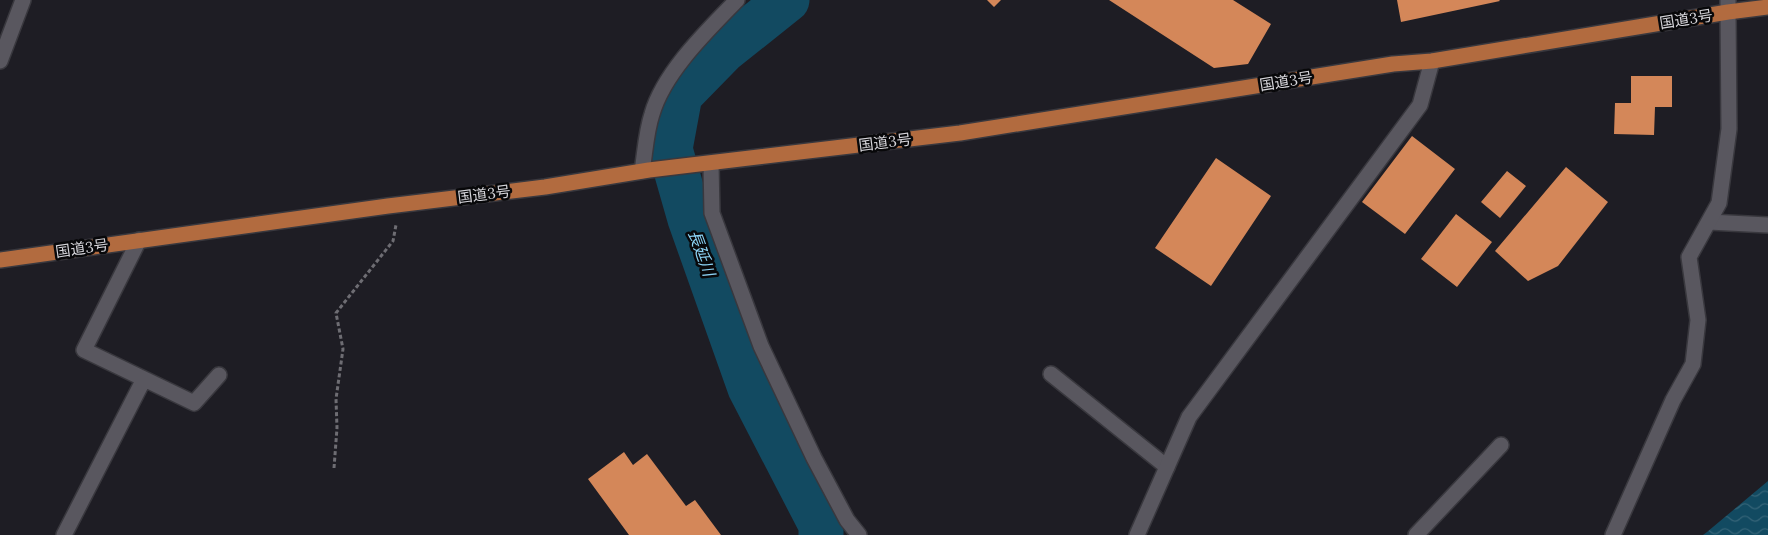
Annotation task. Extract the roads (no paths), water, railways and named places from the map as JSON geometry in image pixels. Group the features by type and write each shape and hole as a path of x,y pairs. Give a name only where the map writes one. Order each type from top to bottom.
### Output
{"highway":[{"name":"国道3号","path":"0,260 388,206 545,187 646,170 960,132 1393,64 1432,60 1728,6 1768,7"}],"street":[{"path":"0,61 23,0"},
{"path":"646,170 652,113 668,79 708,29 737,0"},
{"path":"1613,535 1673,400 1692,364 1698,320 1689,257 1719,203 1729,129 1728,6"},
{"path":"1137,535 1189,417 1420,105 1432,60"},
{"path":"706,163 712,213 760,346 814,458 847,520 859,535"},
{"path":"1709,222 1768,225"},
{"path":"139,240 84,350 194,404 219,375"},
{"path":"1052,374 1167,467"},
{"path":"64,535 144,379"},
{"path":"1416,535 1501,445"}],"water":[{"path":"1768,481 1768,535 1703,535 1707,532"}],"waterway":[{"name":"長延川","path":"787,0 723,51 680,95 670,149 690,219 750,388 821,525 821,535"}]}
